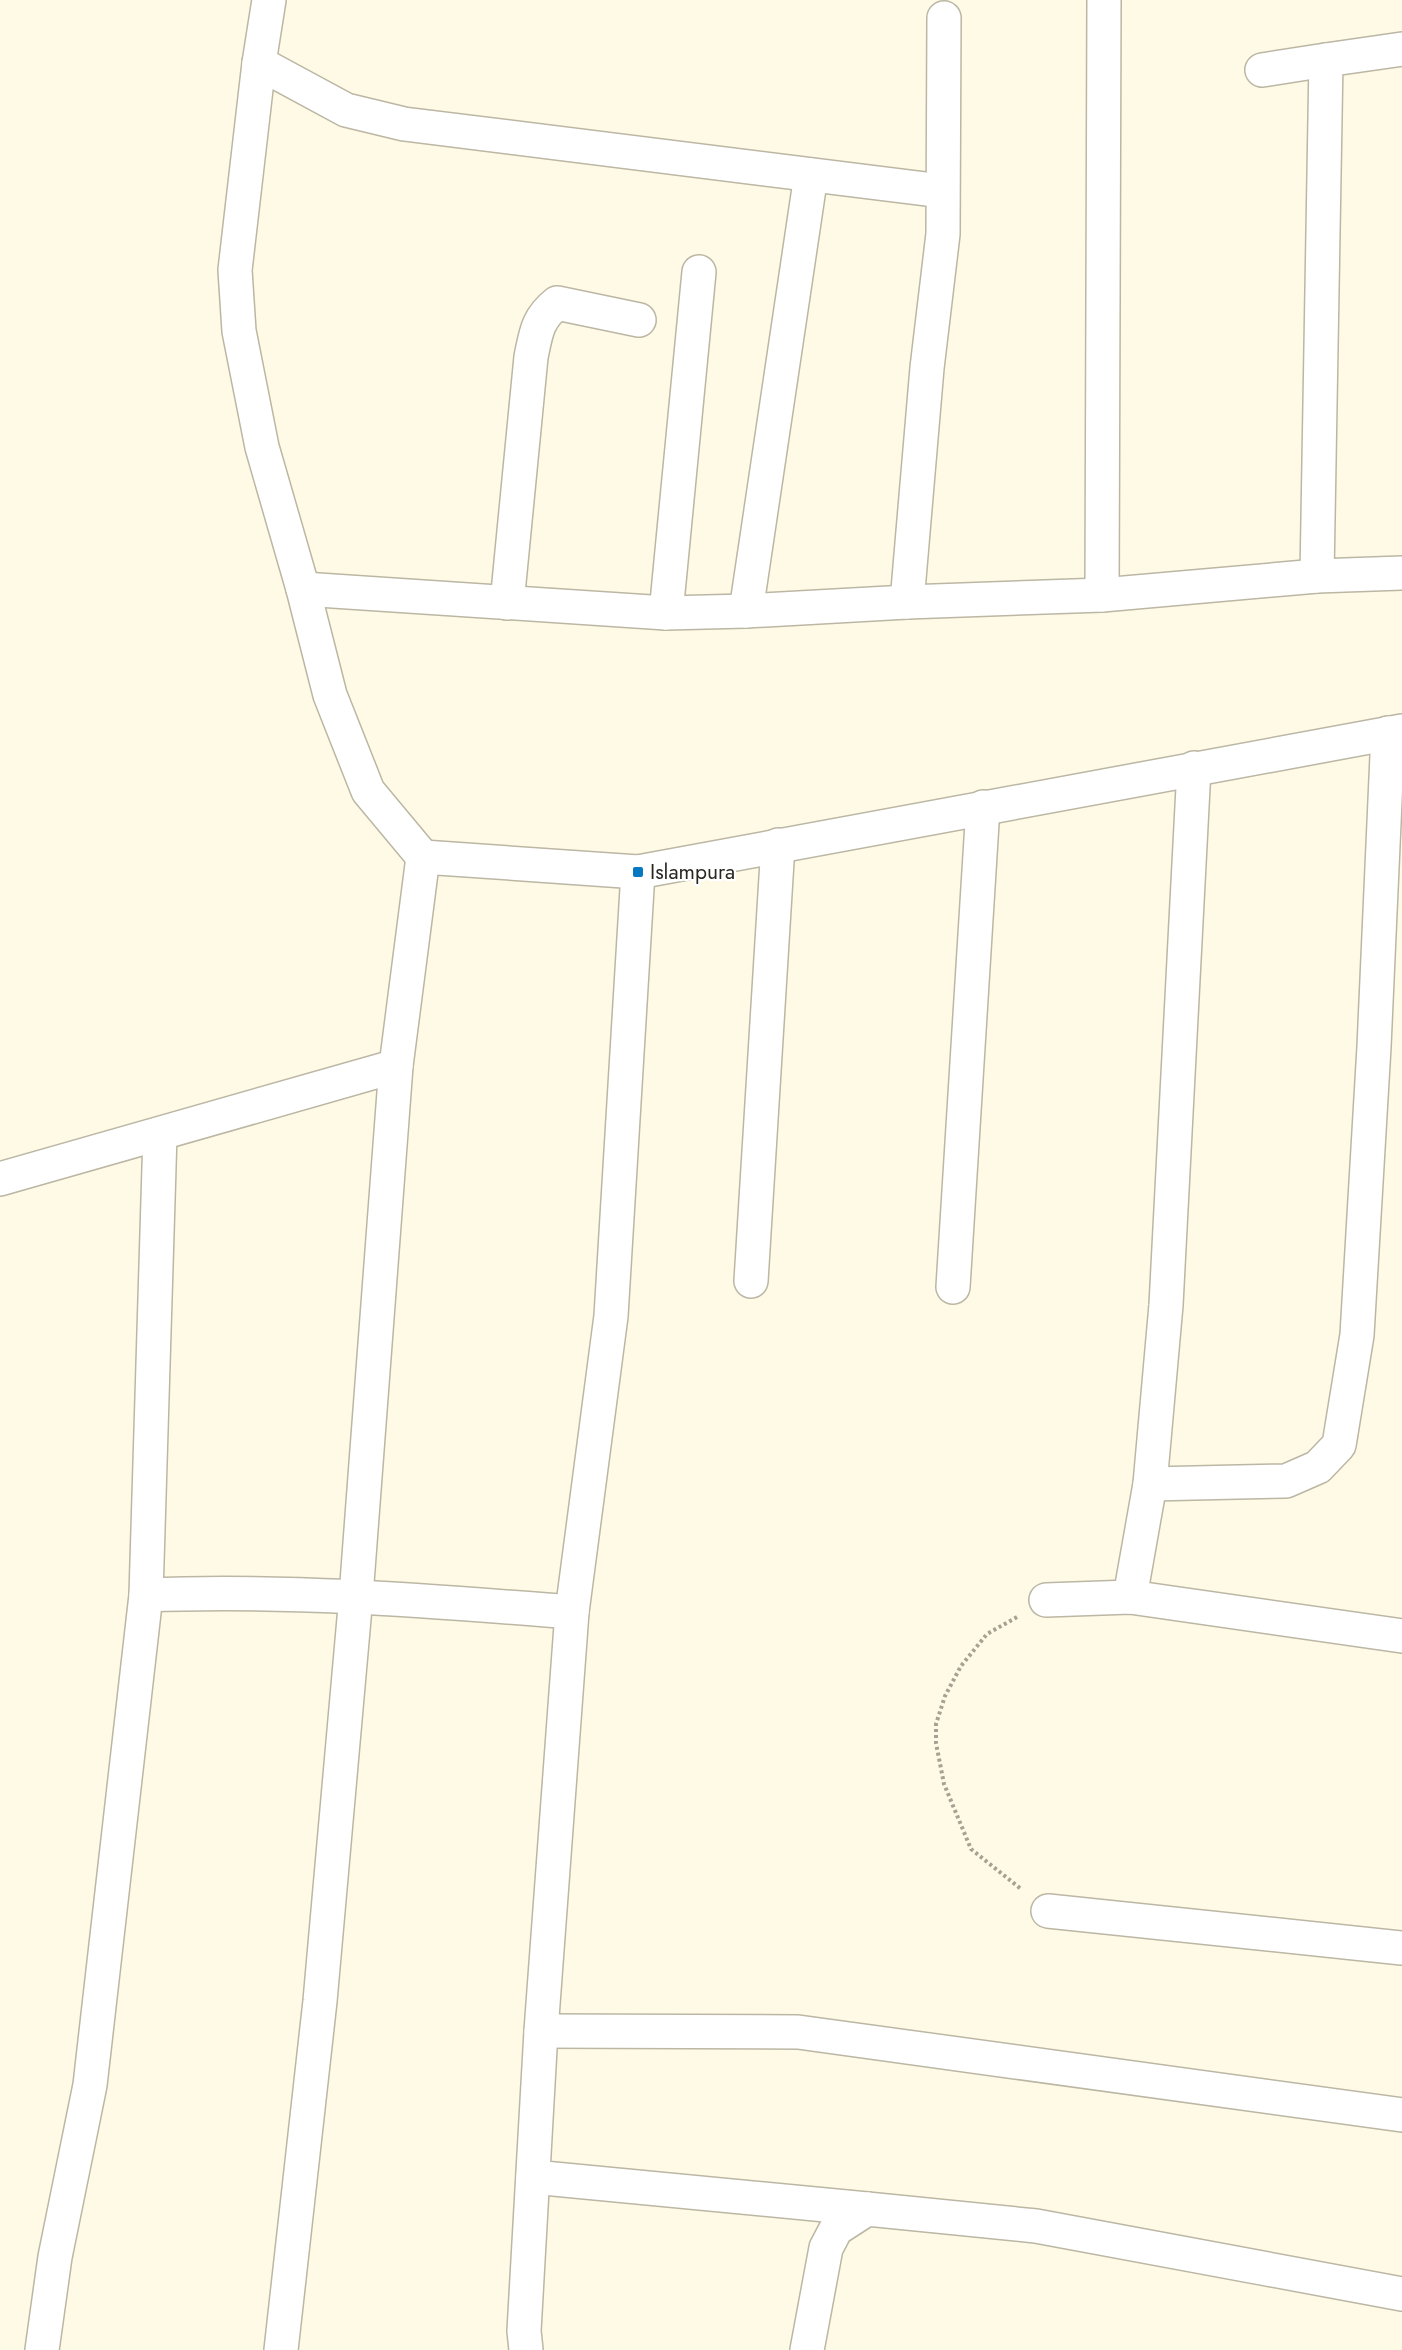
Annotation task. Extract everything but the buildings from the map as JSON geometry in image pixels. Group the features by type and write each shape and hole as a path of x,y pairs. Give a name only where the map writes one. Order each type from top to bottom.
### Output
{"street":[{"path":"269,0 259,63 235,270 238,331 262,447 330,695 368,791 423,856 638,872 1395,732 1357,1335 1339,1445 1318,1467 1286,1481 1150,1484"},
{"path":"1102,595 1104,0"},
{"path":"907,602 927,368 943,234 944,18"},
{"path":"1262,70 1402,49"},
{"path":"1317,576 1326,60"},
{"path":"259,63 346,110 404,124 942,191"},
{"path":"746,611 811,175"},
{"path":"666,613 699,272"},
{"path":"507,603 531,357 543,314 557,303 639,320"},
{"path":"303,590 666,613 1102,595 1317,576 1402,573"},
{"path":"1130,1597 1150,1484 1166,1293 1194,768"},
{"path":"953,1287 983,807"},
{"path":"751,1281 778,845"},
{"path":"281,2350 320,2001 357,1596 396,1066 423,856"},
{"path":"526,2350 525,2331 541,2031 572,1612 611,1316 638,872"},
{"path":"0,1179 396,1066"},
{"path":"42,2350 55,2257 90,2085 146,1595 160,1134"},
{"path":"146,1595 191,1593 357,1596 572,1612"},
{"path":"1046,1600 1130,1597 1402,1636"},
{"path":"1048,1911 1402,1948"},
{"path":"541,2031 798,2032 1402,2115"},
{"path":"533,2177 1036,2226 1402,2294"},
{"path":"807,2350 826,2248 836,2229 867,2209"}],"path":[{"path":"1046,1600 987,1634 961,1665 945,1696 936,1724 936,1743 944,1784 971,1850 1048,1911"}],"place":[{"name":"Islampura","path":"638,872"}]}
